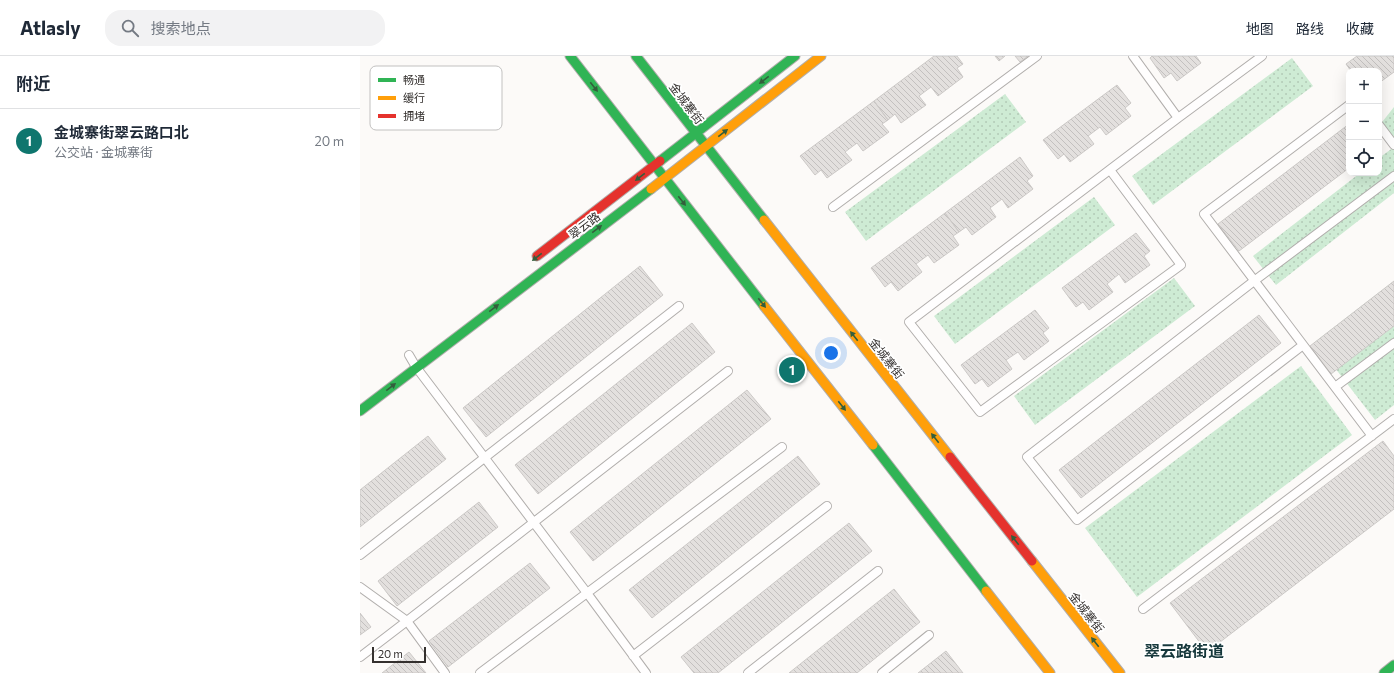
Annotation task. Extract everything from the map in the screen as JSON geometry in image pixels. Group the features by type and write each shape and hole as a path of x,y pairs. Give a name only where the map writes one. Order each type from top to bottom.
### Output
{"main road":[{"path":"570,56 1050,673"},
{"name":"金城寨街","path":"636,56 1120,673"},
{"name":"翠云路","path":"528,263 795,56"},
{"name":"翠云路","path":"360,411 665,178 821,56"},
{"path":"1384,673 1394,665"}],"lane":[{"path":"833,207 1037,56"},
{"path":"1133,56 1178,118"},
{"path":"1110,170 1181,265 980,412 909,322 1178,118 1262,56"},
{"path":"1346,107 1204,214 1372,436"},
{"path":"1382,129 1394,145"},
{"path":"1303,345 1077,520 1027,457 1254,281 1394,176"},
{"path":"360,555 679,306"},
{"path":"1335,387 1394,344"},
{"path":"409,355 416,367 646,673"},
{"path":"360,657 728,371"},
{"path":"1143,609 1394,419"},
{"path":"480,673 782,447"},
{"path":"633,656 827,506"},
{"path":"748,673 878,571"},
{"path":"360,587 406,621 444,673"},
{"path":"882,673 929,635"}],"green space":[{"path":"1292,58 1313,86 1153,205 1132,176"},
{"path":"1005,94 1026,122 866,241 845,212"},
{"path":"1394,107 1394,145 1382,130 1382,122"},
{"path":"1394,147 1394,193 1276,285 1253,256 1356,176 1382,176 1382,156"},
{"path":"1094,197 1115,225 955,344 934,316"},
{"path":"1174,278 1195,306 1035,425 1014,396"},
{"path":"1394,281 1394,405 1375,420 1315,342"},
{"path":"1301,366 1352,435 1137,597 1085,528"}],"building":[{"path":"934,56 957,56 963,64 957,68 963,77 938,96 931,87 919,96 926,105 901,123 895,114 888,120 874,101"},
{"path":"995,56 1005,56 999,61"},
{"path":"1015,56 1028,56 1020,62"},
{"path":"1152,56 1196,56 1201,63 1177,81 1171,73 1164,78 1150,58"},
{"path":"1357,56 1394,56 1394,72 1382,81 1382,68 1349,68 1346,64"},
{"path":"1117,85 1131,103 1125,108 1131,116 1106,135 1100,127 1088,136 1094,144 1070,162 1064,154 1058,159 1043,140"},
{"path":"874,101 888,120 882,124 889,132 863,151 857,143 845,152 852,160 827,178 821,170 815,175 800,156"},
{"path":"1346,126 1346,170 1239,251 1218,224"},
{"path":"1020,157 1033,176 1027,181 1033,189 1008,208 1002,199 990,208 996,217 972,235 966,227 959,232 945,213"},
{"path":"945,213 959,232 953,236 959,245 934,263 928,255 916,264 922,272 898,291 891,282 885,287 871,268"},
{"path":"1136,233 1150,251 1144,256 1150,265 1125,283 1119,274 1107,284 1113,292 1089,310 1083,302 1076,307 1062,288"},
{"path":"640,266 663,295 486,437 463,408"},
{"path":"1394,281 1394,326 1331,374 1310,346"},
{"path":"1035,310 1049,328 1043,333 1049,341 1024,360 1018,352 1006,360 1012,369 988,387 982,379 975,384 961,365"},
{"path":"1259,315 1281,343 1081,498 1059,470"},
{"path":"692,323 715,352 538,494 515,465"},
{"path":"747,390 771,419 593,561 570,532"},
{"path":"428,436 446,459 360,527 360,490"},
{"path":"1383,441 1394,456 1394,509 1207,652 1170,603"},
{"path":"798,456 820,484 652,618 629,590"},
{"path":"479,502 498,527 397,606 378,581"},
{"path":"849,523 872,551 718,673 694,673 681,657"},
{"path":"530,563 550,588 448,667 429,641"},
{"path":"894,589 920,622 857,673 789,673"},
{"path":"360,613 371,627 360,635"},
{"path":"946,651 963,673 918,673"},
{"path":"409,652 426,673 382,673"}],"traffic: fast":[{"path":"570,56 764,306"},
{"path":"636,56 764,220"},
{"path":"660,161 795,56"},
{"path":"360,411 651,189"},
{"path":"873,445 986,591"},
{"path":"1384,673 1394,665"}],"traffic: slow":[{"path":"651,189 821,56"},
{"path":"764,220 950,457"},
{"path":"764,306 873,445"},
{"path":"1032,561 1120,673"},
{"path":"986,591 1050,673"}],"traffic: jam":[{"path":"537,256 660,161"},
{"path":"950,457 1032,561"}],"place":[{"name":"金城寨街翠云路口北","path":"792,370"}],"district":[{"name":"翠云路街道","path":"1184,650"}]}
